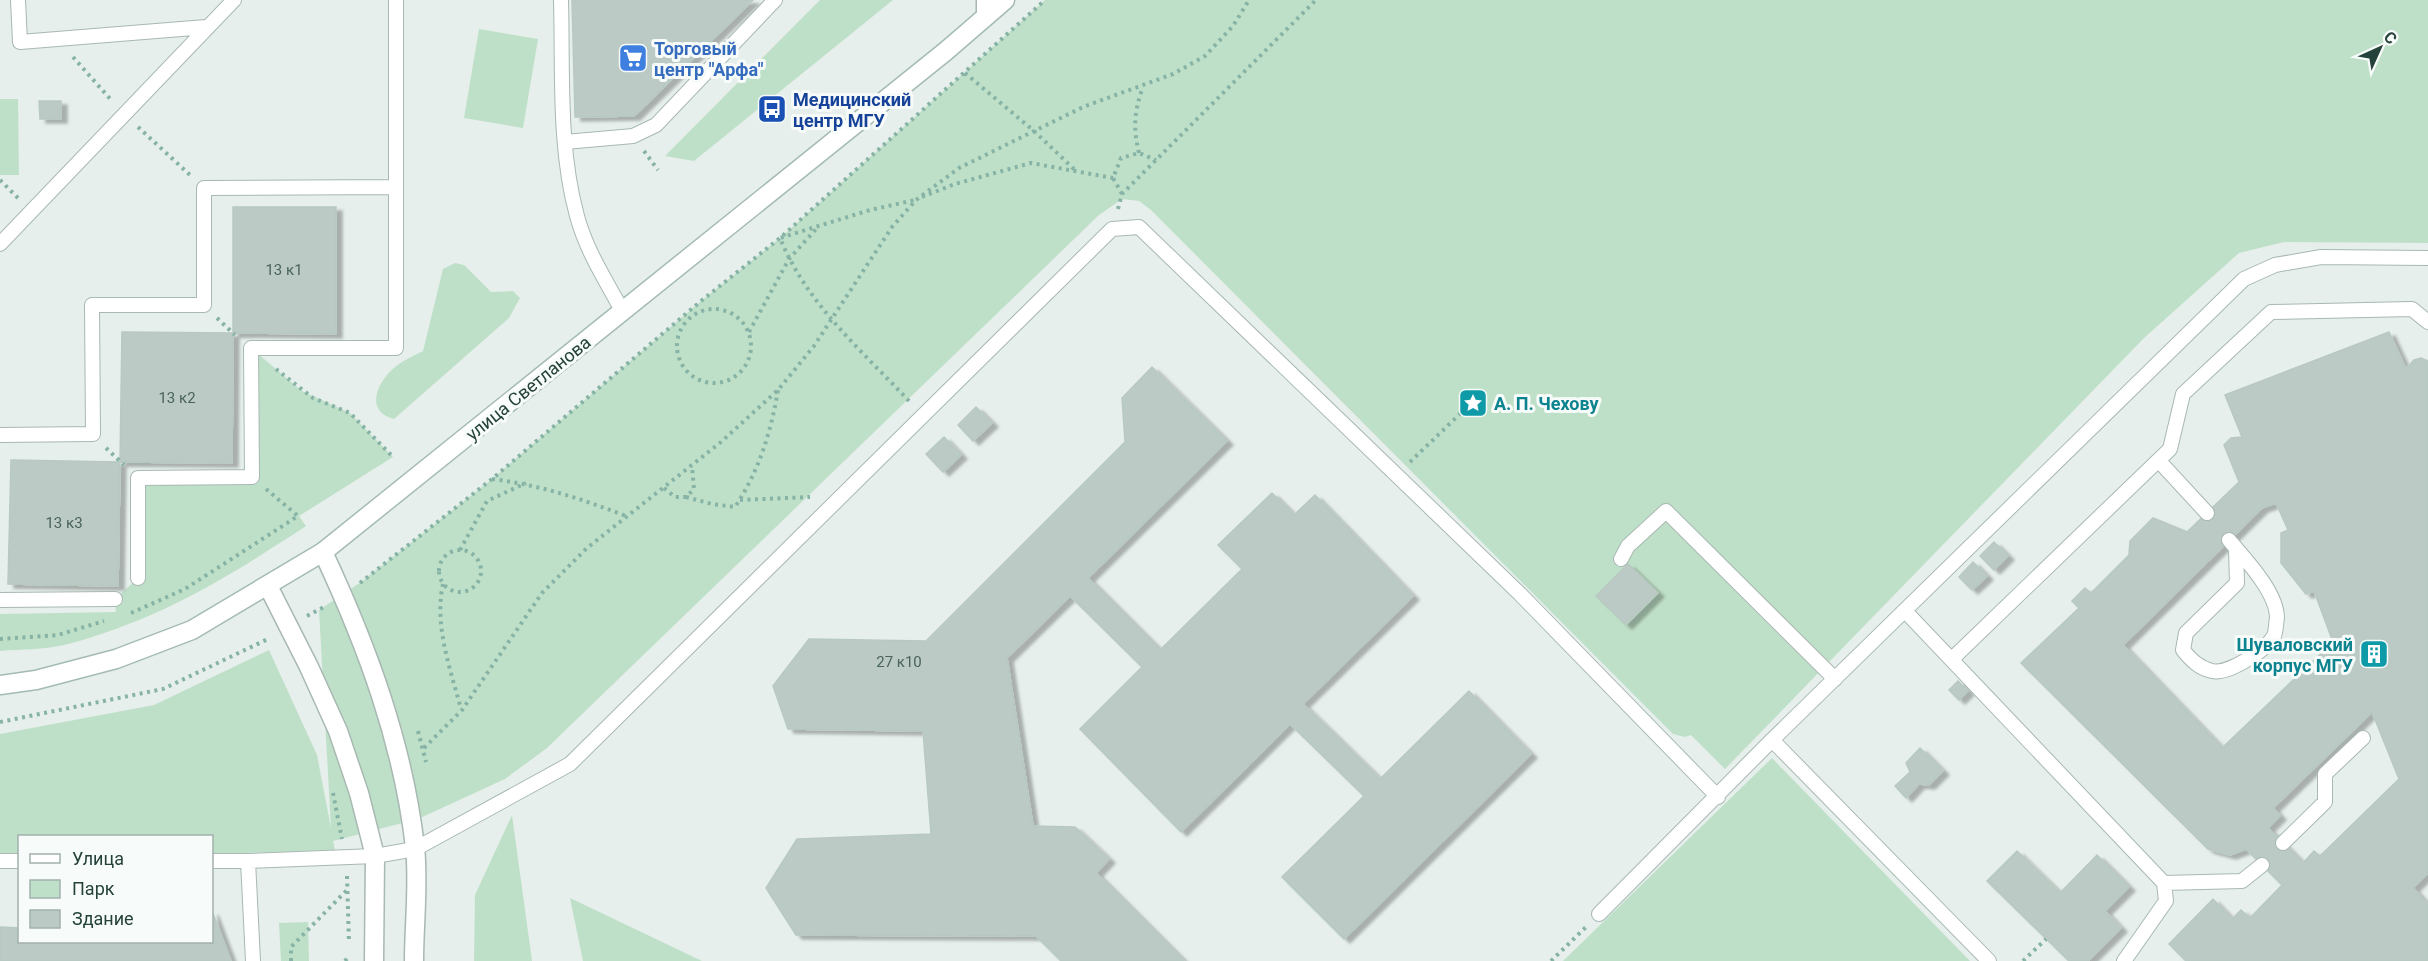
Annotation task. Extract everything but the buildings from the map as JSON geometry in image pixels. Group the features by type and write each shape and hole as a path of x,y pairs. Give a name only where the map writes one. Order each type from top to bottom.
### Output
{"street":[{"name":"улица Светланова","path":"0,685 36,680 116,660 192,630 323,552 623,312 986,8 1005,0"},
{"path":"323,552 365,645 400,759 415,849 414,961"},
{"path":"268,586 338,731 359,793 375,855 374,961"}],"lane":[{"path":"18,0 20,42 206,27"},
{"path":"0,244 234,0"},
{"path":"138,578 138,478 252,477 251,348 396,348 394,187 396,0"},
{"path":"561,0 565,142 577,216 593,255 623,312"},
{"path":"565,142 633,136 656,125 775,0"},
{"path":"0,435 93,435 92,305 204,305 204,188 394,187"},
{"path":"213,861 346,857 415,849 570,764 1112,229 1139,227 1520,594 1718,797"},
{"path":"1599,914 1718,797 1772,740 2244,279 2275,265 2321,257 2428,258"},
{"path":"1952,659 2159,461 2170,449 2183,394 2271,312 2412,309 2428,322"},
{"path":"2159,461 2206,513"},
{"path":"1621,559 1628,546 1666,511 1835,679"},
{"path":"2233,544 2265,584 2277,616 2274,636 2240,666 2214,672 2195,664 2183,650 2184,642 2186,633 2237,583 2233,544"},
{"path":"0,600 115,599"},
{"path":"1905,611 2164,883 2166,902 2137,940 2127,960"},
{"path":"2283,843 2325,802 2325,774 2363,738"},
{"path":"1772,740 1989,961"},
{"path":"0,861 18,861"},
{"path":"248,861 253,961"},
{"path":"2164,883 2242,880 2262,864"}],"path":[{"path":"0,722 163,689 265,641 343,595 492,479 688,316 780,238 1045,0"},
{"path":"424,748 462,710 542,593 587,548 692,466 778,390 814,345 892,227 916,200 959,168 1083,107 1173,74 1205,56 1233,26 1249,0"},
{"path":"1112,229 1122,194 1316,0"},
{"path":"965,73 1034,131 1076,171"},
{"path":"1139,153 1133,130 1137,104 1143,86"},
{"path":"1113,178 1121,158 1139,153 1156,160"},
{"path":"780,238 870,210 916,200 955,184 1031,163 1113,178 1122,194"},
{"path":"749,332 789,259 818,228"},
{"path":"780,238 789,259 830,319 923,415"},
{"path":"204,305 251,348"},
{"path":"707,309 720,309 732,313 742,321 749,332 750,356 737,375 727,381 704,382 684,369 676,345 678,333 688,316 707,309"},
{"path":"291,381 313,398 350,413 393,457"},
{"path":"664,488 675,497 686,497 735,507 749,486 764,449 778,390"},
{"path":"1397,475 1464,410"},
{"path":"93,435 138,478"},
{"path":"686,497 694,489 692,466"},
{"path":"252,477 298,516"},
{"path":"492,479 526,483 580,498 627,516"},
{"path":"460,550 487,501 526,483"},
{"path":"739,500 842,495"},
{"path":"460,550 467,551 478,560 481,567 479,581 469,591 462,592 448,589 443,584 439,571 443,558 460,550"},
{"path":"443,584 438,605 441,627 462,710"},
{"path":"331,788 346,857 349,959 345,961"},
{"path":"291,961 291,947 348,890"},
{"path":"1551,961 1599,914"},
{"path":"2023,961 2046,939"}],"green space":[{"path":"820,0 893,0 694,161 665,156"},
{"path":"1045,0 2428,0 2428,243 2284,242 2239,253 2144,338 1725,769 1691,735 1685,737 1673,734 1151,210 1139,201 1122,199 1099,215 547,748 505,779 418,819 333,841 335,850 213,854 213,835 18,835 18,853 0,853 0,734 154,705 269,650 317,755 331,828 319,610 361,582 492,479 701,301 780,238"},
{"path":"479,29 538,39 523,128 464,118"},
{"path":"0,99 18,99 19,175 0,175"},
{"path":"455,263 464,265 491,292 513,291 520,298 509,318 394,419 379,410 376,396 378,389 394,368 423,351 443,269"},
{"path":"251,348 302,391 350,413 393,457 299,516 306,526 219,580 161,611 130,624 64,645 0,651 0,614 116,612 115,599 138,578 138,478 252,477"},
{"path":"1772,758 1970,961 1563,961"},
{"path":"512,815 532,961 474,961 475,895"},
{"path":"570,898 702,961 583,961"},
{"path":"308,922 309,961 281,961 279,923"}],"place":[{"name":"Торговый центр \"Арфа\"","path":"633,58"},
{"name":"Медицинский центр МГУ","path":"772,109"},
{"name":"А. П. Чехову","path":"1473,403"},
{"name":"Шуваловский корпус МГУ","path":"2374,654"}]}
